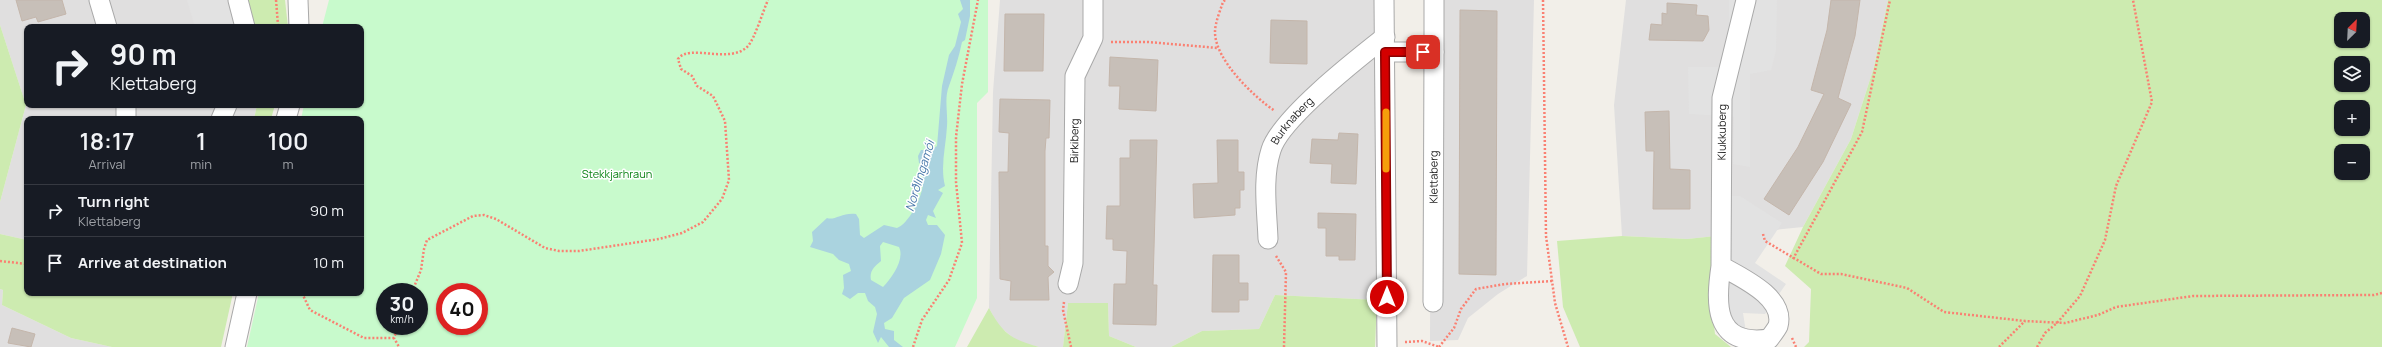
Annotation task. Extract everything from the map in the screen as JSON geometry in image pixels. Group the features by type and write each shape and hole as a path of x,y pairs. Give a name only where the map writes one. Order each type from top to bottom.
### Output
{"street":[{"path":"99,0 106,24"},
{"path":"238,0 244,24"},
{"path":"298,0 299,24"},
{"name":"Birkiberg","path":"1068,284 1073,263 1075,76 1092,38 1093,0"},
{"path":"1384,0 1387,345"},
{"name":"Klettaberg","path":"1433,302 1434,0"},
{"name":"Klukkuberg","path":"1721,266 1722,98 1746,0"},
{"path":"1385,44 1434,52"},
{"name":"Burknaberg","path":"1268,239 1266,201 1270,151 1276,138 1288,123 1360,56 1385,44"},
{"path":"235,347 246,296"}],"path":[{"path":"276,0 278,24"},
{"path":"416,283 421,270 427,240 473,216 484,215 496,219 536,243 559,251 579,251 659,239 682,233 703,222 722,199 729,180 725,121 713,96 697,86 692,76 681,69 678,59 681,55 690,53 728,54 743,50 751,42 768,0"},
{"path":"913,347 923,317 949,280 962,243 956,182 956,137 962,84 978,0"},
{"path":"1225,0 1223,2 1215,32 1218,48 1226,61 1248,88 1288,123"},
{"path":"1544,0 1544,198 1546,236 1555,302 1568,347"},
{"path":"1793,259 1862,132 1890,0"},
{"path":"2037,347 2045,333 2057,323 2080,296 2105,240 2116,186 2152,102 2133,0"},
{"path":"1092,38 1106,42 1148,42 1218,48"},
{"path":"1763,234 1765,241 1793,259 1821,274 1841,274 1908,288 1944,312 2025,321 2065,323 2098,315 2116,307 2193,296 2374,295 2382,293"},
{"path":"1268,239 1286,272 1284,347"},
{"path":"0,261 24,264"},
{"path":"1387,345 1422,341 1439,347 1454,328 1462,308 1476,289 1505,284 1552,281"},
{"path":"1068,284 1063,310 1071,347"},
{"path":"303,296 310,310 338,323 359,336 375,339 394,338"},
{"path":"1999,347 2025,321"},
{"path":"395,335 394,338 399,347"}],"shaded area":[{"path":"0,0 245,0 253,24 24,24 24,99 0,25"},
{"path":"187,0 227,0 234,24 194,24"},
{"path":"1000,0 1390,0 1391,84 1377,300 1275,295 1259,329 1202,331 1171,347 1136,347 1109,336 1108,303 1068,303 1063,347 1039,347 1018,342 998,325 989,308 993,92"},
{"path":"1431,0 1534,0 1527,276 1498,294 1468,318 1458,340 1430,341"},
{"path":"1626,0 1888,0 1874,67 1851,139 1803,227 1687,239 1622,236 1614,105"},
{"path":"1729,0 1777,0 1776,50 1771,70 1750,74 1750,167 1733,164 1734,117 1689,114 1688,67 1719,67 1729,47"},
{"path":"25,108 256,108 255,116 24,116 24,239 0,234 0,202"},
{"path":"1729,196 1740,196 1782,223 1755,263 1786,284 1765,314 1743,313 1746,332 1731,326 1726,300"},
{"path":"0,289 3,290 2,305 71,338 112,347 0,347"}],"green space":[{"path":"245,0 285,0 288,24 253,24"},
{"name":"Stekkjarhraun","path":"329,0 988,0 988,92 977,103 977,298 955,347 247,347 258,296 364,296 364,116 302,116 303,108 364,108 364,24 323,24"},
{"path":"1888,0 2382,0 2382,347 1804,347 1809,342 1811,289 1785,266 1803,227 1851,139 1874,67"},
{"path":"0,25 24,99 25,108 0,202"},
{"path":"256,108 274,108 272,116 255,116"},
{"path":"0,234 24,239 24,296 232,296 221,347 112,347 71,338 2,305 3,290 0,289"},
{"path":"1622,236 1687,239 1716,236 1710,291 1715,334 1731,347 1580,347 1563,307 1557,241"},
{"path":"1275,295 1377,300 1375,347 1171,347 1202,331 1259,329"},
{"path":"1068,303 1108,303 1109,336 1136,347 1063,347"},
{"path":"989,308 998,324 1009,334 1015,338 1039,347 967,347"}],"water":[{"path":"960,0 970,0 970,16 965,40 962,42 946,101 947,126 943,164 945,186 938,190 943,193 933,211 936,218 928,215 926,220 928,225 937,225 945,235 941,254 930,280 904,298 892,318 884,323 885,329 894,331 894,340 903,347 889,347 881,337 878,343 873,332 877,314 875,307 868,301 865,293 858,293 850,299 842,294 844,288 843,275 851,271 849,264 839,260 833,254 810,247 813,241 812,232 827,218 830,219 847,214 856,214 859,219 860,235 864,238 884,225 897,228 907,220 912,213 920,197 923,182 919,171 923,164 919,163 918,156 921,150 931,150 937,146 942,86 949,55 955,46 961,22 958,14 963,9","holes":["883,242 899,247 899,263 894,274 887,283 883,287 871,280 872,271 881,261 880,246"]}],"building":[{"path":"16,0 62,0 66,14 38,22 36,17 22,21"},
{"path":"1831,0 1860,0 1855,36 1838,98 1851,104 1823,162 1789,215 1764,199 1798,147 1824,94 1811,90 1827,30"},
{"path":"1667,3 1697,5 1696,15 1708,16 1709,30 1703,41 1649,40 1651,24 1662,25 1662,13 1667,14"},
{"path":"1460,10 1497,11 1496,275 1459,274"},
{"path":"1005,14 1044,14 1043,71 1004,71"},
{"path":"1271,20 1307,21 1307,64 1270,63"},
{"path":"1110,57 1158,60 1156,111 1119,109 1120,86 1109,86"},
{"path":"1000,99 1050,100 1049,138 1046,138 1045,151 1045,246 1048,246 1048,266 1054,272 1048,277 1049,300 1010,300 1011,281 1000,279 999,172 1008,172 1009,133 999,132"},
{"path":"1669,111 1670,169 1690,170 1690,209 1653,209 1654,151 1646,151 1645,112"},
{"path":"1339,133 1358,134 1356,184 1331,183 1332,164 1310,163 1312,139 1338,140"},
{"path":"1130,140 1157,140 1153,285 1157,285 1156,325 1113,324 1114,284 1126,284 1127,251 1113,250 1113,239 1106,239 1107,206 1120,206 1120,158 1130,158"},
{"path":"1217,140 1238,140 1238,172 1244,172 1244,190 1240,190 1240,208 1235,208 1235,215 1194,218 1193,184 1218,183"},
{"path":"1318,213 1356,214 1355,260 1339,260 1339,256 1326,256 1326,228 1318,228"},
{"path":"1213,255 1239,255 1239,283 1248,283 1248,300 1239,300 1239,312 1212,312"},
{"path":"12,328 35,334 31,347 8,343"}],"slow traffic":[{"path":"1386,112 1386,169"}],"route":[{"path":"1387,297 1385,52 1423,52"}],"water label":[{"name":"Norðlingamói","path":"920,176"}]}
